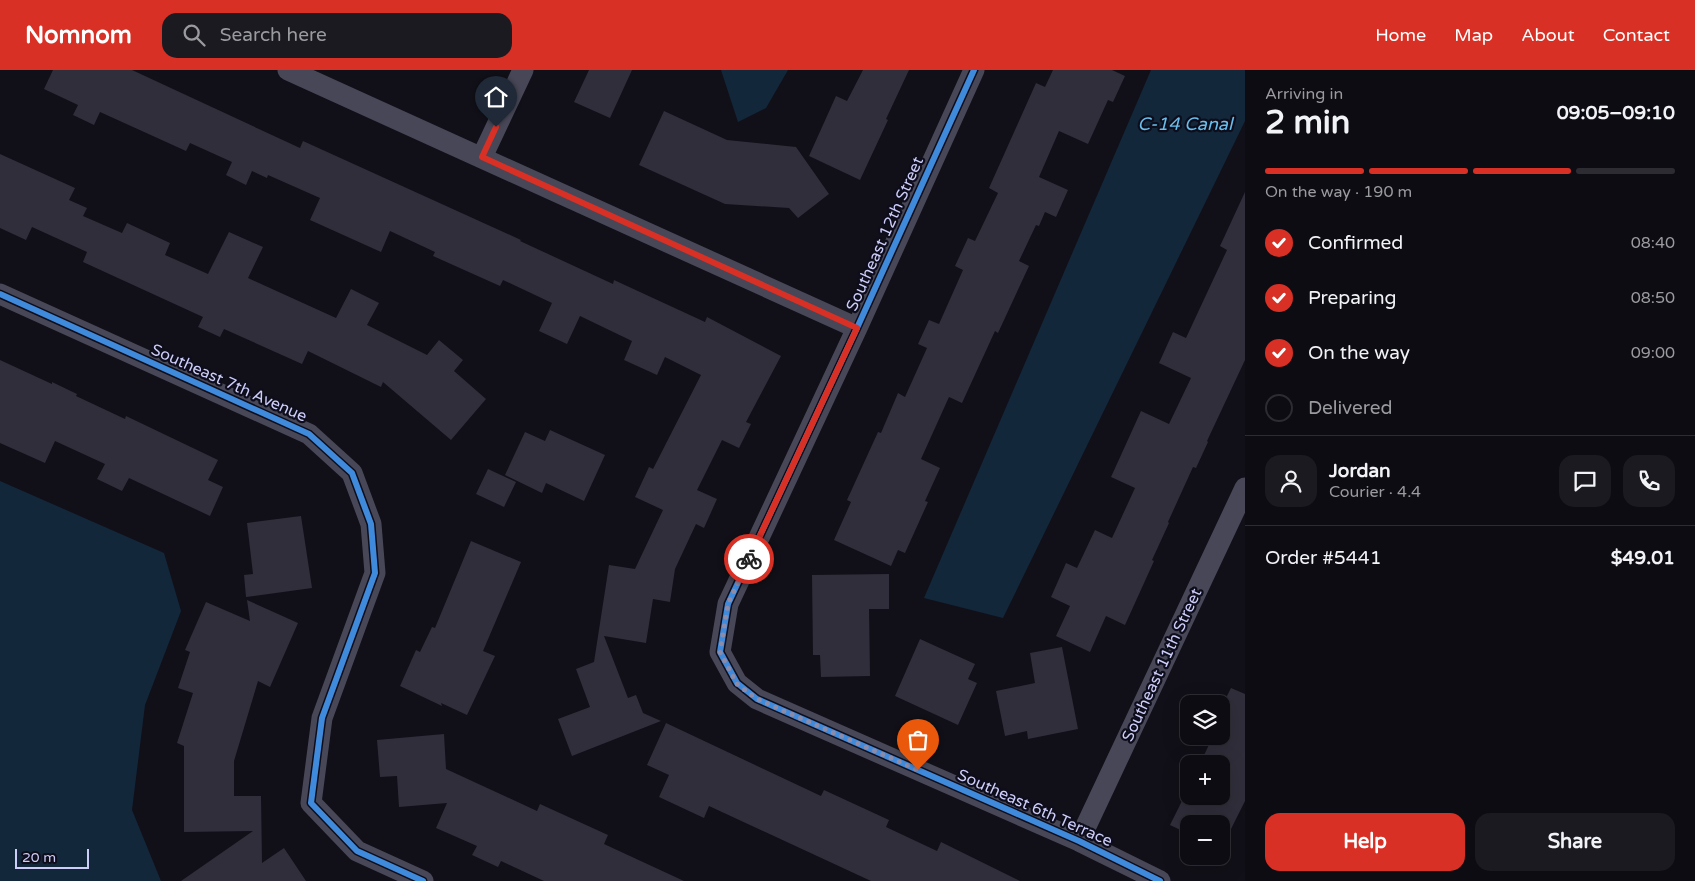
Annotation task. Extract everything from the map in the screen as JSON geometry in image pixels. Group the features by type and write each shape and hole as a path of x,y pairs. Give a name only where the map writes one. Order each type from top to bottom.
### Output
{"street":[{"path":"288,70 857,328"},
{"path":"482,157 523,70"},
{"name":"Southeast 12th Street","path":"737,684 720,652 728,604 857,328 974,70"},
{"name":"Southeast 7th Avenue","path":"0,294 309,434 352,473 371,524 374,573 322,718 311,803 357,851 423,881"},
{"name":"Southeast 11th Street","path":"1079,841 1245,488"},
{"name":"Southeast 6th Terrace","path":"737,684 757,699 1079,841 1160,881"}],"water":[{"path":"721,70 788,70 766,108 738,122"},
{"name":"C-14 Canal","path":"1151,70 1245,70 1245,121 1003,618 924,598"},
{"path":"0,481 164,553 181,611 145,705 132,810 161,881 0,881"}],"building":[{"path":"53,70 132,70 300,148 303,141 613,284 614,280 705,322 707,317 781,356 746,422 751,424 739,448 722,440 697,490 717,499 704,528 696,524 675,569 670,602 653,599 646,643 604,636 628,698 636,695 643,713 661,721 572,756 558,719 590,707 576,669 594,662 609,565 635,569 663,510 635,497 649,467 653,469 701,375 665,357 657,375 624,360 632,341 580,316 567,344 539,331 552,303 503,280 500,286 433,256 435,252 390,231 381,252 310,220 320,198 268,175 267,178 252,171 246,185 226,175 232,162 190,143 186,151 100,112 94,125 73,115 78,105 44,89"},
{"path":"589,70 632,70 610,118 574,102"},
{"path":"863,70 909,70 860,180 809,156 836,96 847,101"},
{"path":"1053,70 1112,70 1125,76 1113,102 1108,100 1088,144 1059,131 1039,177 1068,190 1056,217 1045,212 1039,226 1036,225 1019,261 1029,266 998,333 995,331 962,403 949,397 921,459 940,468 925,501 928,502 905,553 898,550 891,566 834,540 851,502 847,500 878,432 881,433 898,393 905,397 927,348 918,344 929,320 939,324 963,270 955,266 968,238 975,241 998,193 989,188 1036,83 1045,87"},
{"path":"664,111 727,140 796,147 829,194 798,218 789,208 725,204 639,165"},
{"path":"0,154 75,188 69,200 87,208 83,216 122,233 127,223 170,243 165,255 208,274 229,232 263,247 248,278 336,318 351,289 379,303 367,325 427,355 439,340 463,360 454,371 486,399 451,440 383,382 381,387 308,351 302,364 224,329 220,337 198,327 203,317 83,262 87,252 32,227 26,240 0,228"},
{"path":"1245,192 1245,360 1196,468 1193,467 1168,522 1152,560 1154,561 1125,625 1106,616 1090,652 1056,636 1070,606 1051,597 1066,563 1077,568 1095,530 1112,538 1135,488 1111,477 1141,411 1169,424 1191,378 1159,363 1173,332 1186,338 1227,250 1220,246"},
{"path":"0,360 52,384 52,382 77,394 76,396 125,419 126,416 218,460 208,480 223,487 210,516 129,478 122,491 97,479 105,464 55,441 45,463 0,443"},
{"path":"550,430 605,455 584,501 546,483 542,493 505,475 525,432 545,441"},
{"path":"488,469 516,482 504,507 476,494"},
{"path":"301,516 312,588 246,597 244,575 253,574 247,523"},
{"path":"471,541 521,562 483,651 495,656 467,715 441,703 442,706 400,686 416,650 420,652 432,627 435,628"},
{"path":"889,574 889,609 869,609 870,676 821,677 820,655 813,655 812,575"},
{"path":"247,600 298,623 270,687 258,681 234,761 234,796 261,796 262,863 284,848 306,881 181,881 253,831 184,832 184,746 177,743 193,693 178,688 190,652 185,650 206,602 250,621"},
{"path":"920,639 975,664 968,679 977,683 958,725 895,696"},
{"path":"1062,647 1078,729 1028,739 1027,731 1005,736 996,691 1035,683 1030,653"},
{"path":"1231,688 1245,694 1245,801 1230,831 1230,815 1180,815 1180,830 1170,825 1180,805 1230,805 1230,755 1204,755 1209,745 1230,745 1230,695 1228,695"},
{"path":"666,723 821,796 824,790 889,820 886,827 937,851 941,842 1020,881 871,881 709,806 704,818 659,797 669,775 647,765"},
{"path":"444,734 446,769 537,811 540,804 608,835 604,844 684,881 544,881 501,861 498,867 472,855 477,846 436,828 447,803 399,807 397,776 380,777 377,740"}],"cycle path":[{"path":"974,70 857,328 728,604 720,652 737,683 757,699 1079,841 1160,881"},
{"path":"0,294 309,434 352,473 371,524 375,573 322,718 311,803 357,851 423,881"}],"way so far":[{"path":"749,559 728,604 720,652 737,684 757,699 918,770"}],"route":[{"path":"496,127 482,157 857,328 749,559"}]}
